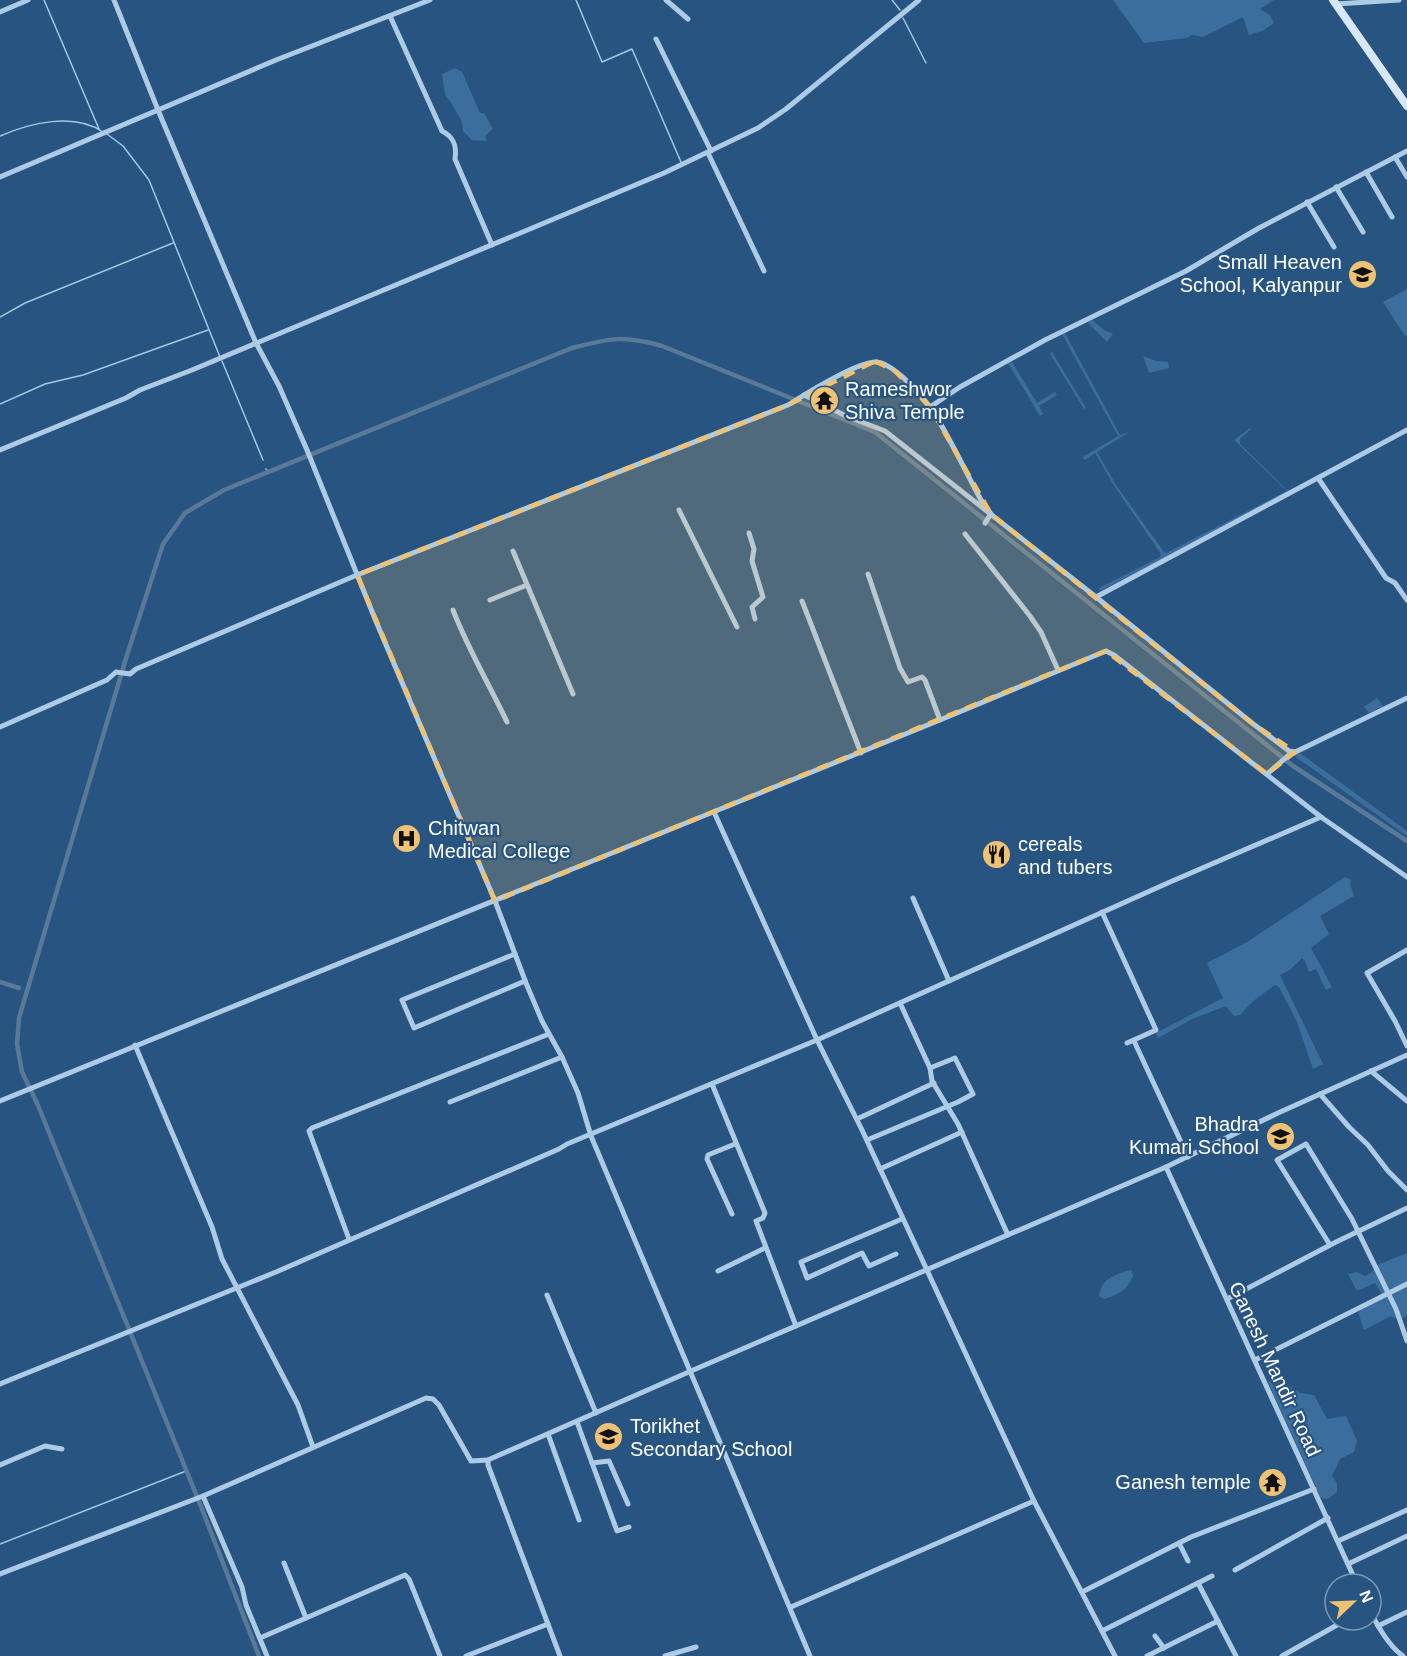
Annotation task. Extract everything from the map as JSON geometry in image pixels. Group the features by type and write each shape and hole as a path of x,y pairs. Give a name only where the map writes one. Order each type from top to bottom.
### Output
{"main road":[{"path":"1335,2 1407,106"}],"street":[{"path":"0,12 28,0"},
{"path":"114,0 256,343 279,386 307,450 453,806 495,901 525,981 578,1093 591,1136 810,1656"},
{"path":"0,177 276,60 430,0"},
{"path":"666,0 688,19"},
{"path":"0,450 664,173 709,152 758,128 786,109 919,0"},
{"path":"1335,2 1399,0"},
{"path":"390,16 442,131 450,135 456,148 455,159 492,245"},
{"path":"656,39 764,271"},
{"path":"930,407 960,387 1045,340 1186,272 1307,202 1407,151"},
{"path":"1395,157 1407,177"},
{"path":"1366,172 1392,217"},
{"path":"1336,187 1363,232"},
{"path":"1307,202 1334,247"},
{"path":"0,727 118,673 126,674 357,575 788,405 838,376 870,363 880,362 895,371 930,407 990,515"},
{"path":"801,397 885,431 1292,754"},
{"path":"1096,597 1407,430"},
{"path":"1318,478 1386,578 1395,583 1407,600"},
{"path":"679,510 737,627"},
{"path":"985,524 990,515"},
{"path":"749,533 754,549 752,561 763,597 752,607 755,620"},
{"path":"965,534 1041,632 1058,670"},
{"path":"513,551 573,694"},
{"path":"868,574 900,668 908,682 922,676 940,720"},
{"path":"489,600 527,585"},
{"path":"802,601 861,753"},
{"path":"453,610 474,659 489,682 507,722"},
{"path":"0,1101 861,753 1106,651 1320,817 1407,877"},
{"path":"1267,774 1292,754 1407,698"},
{"path":"714,812 817,1040 867,1140 1034,1501 1115,1656"},
{"path":"0,1384 236,1288 567,1144 591,1136 817,1040 1320,817"},
{"path":"913,898 949,981"},
{"path":"1102,912 1156,1030 1127,1043"},
{"path":"1407,950 1367,973 1407,1046"},
{"path":"515,954 402,1000 414,1028 525,981"},
{"path":"900,1003 930,1068 934,1083 962,1132 1008,1235"},
{"path":"349,1239 309,1131 549,1034"},
{"path":"1134,1041 1188,1156"},
{"path":"135,1045 212,1227 222,1259 298,1405 313,1447"},
{"path":"0,1574 199,1497 426,1398 432,1399 439,1405 471,1461 488,1460 1166,1167 1407,1055"},
{"path":"450,1102 562,1056"},
{"path":"867,1140 973,1094 955,1058 930,1068"},
{"path":"1371,1071 1407,1101"},
{"path":"857,1119 934,1083"},
{"path":"712,1084 765,1213 764,1218 756,1221 796,1326"},
{"path":"1320,1094 1407,1190"},
{"path":"880,1169 962,1132"},
{"path":"732,1214 707,1159 708,1155 735,1144"},
{"path":"1330,1245 1277,1160 1306,1144 1358,1231 1396,1309 1407,1341"},
{"name":"Ganesh Mandir Road","path":"1166,1167 1352,1572"},
{"path":"1227,1299 1407,1208"},
{"path":"896,1254 869,1266 862,1253 807,1278 801,1262 902,1219"},
{"path":"718,1271 765,1248"},
{"path":"1255,1360 1407,1284"},
{"path":"547,1295 596,1413"},
{"path":"577,1422 617,1531 630,1527"},
{"path":"548,1434 579,1521"},
{"path":"0,1465 45,1446 62,1449"},
{"path":"488,1460 560,1656"},
{"path":"591,1463 609,1461 628,1504"},
{"path":"1082,1592 1179,1543 1314,1489"},
{"path":"199,1497 242,1587 246,1605 267,1656"},
{"path":"791,1607 1034,1501"},
{"path":"1338,1541 1407,1510"},
{"path":"1235,1569 1328,1518"},
{"path":"1348,1564 1407,1536"},
{"path":"1179,1543 1188,1561"},
{"path":"284,1563 306,1618"},
{"path":"260,1638 405,1575 409,1579 440,1656"},
{"path":"1102,1631 1212,1576"},
{"path":"1198,1583 1236,1656"},
{"path":"1383,1623 1407,1611"},
{"path":"1147,1656 1218,1621"},
{"path":"466,1656 548,1624"},
{"path":"1282,1656 1325,1632"},
{"path":"1382,1632 1397,1652 1403,1656"},
{"path":"1155,1636 1164,1648"},
{"path":"664,1656 696,1647"}],"highlighted area":[{"path":"875,361 895,371 930,407 991,514 1252,723 1295,752 1267,774 1106,651 495,901 357,575 788,405"}],"shaded area":[{"path":"1113,0 1274,0 1260,9 1270,15 1274,23 1262,31 1249,35 1243,17 1203,37 1192,35 1187,38 1144,43"},
{"path":"455,68 462,72 480,113 484,113 493,129 485,136 487,141 472,140 463,131 462,122 445,95 442,74"},
{"path":"1407,289 1407,335 1405,336 1383,302"},
{"path":"1092,320 1113,334 1107,342 1088,323"},
{"path":"1065,333 1120,435 1128,433 1097,452 1116,485 1164,552 1287,491 1234,440 1250,428 1240,439 1240,444 1289,492 1100,591 1099,588 1160,557 1161,554 1113,484 1095,453 1085,460 1083,457 1118,436 1062,334"},
{"path":"1052,352 1086,408 1084,409 1052,357 1050,353"},
{"path":"1143,356 1156,361 1168,362 1169,368 1149,373"},
{"path":"1012,362 1037,403 1055,392 1057,395 1039,406 1043,414 1040,416 1008,363"},
{"path":"1377,698 1383,706 1369,713 1364,707"},
{"path":"1329,739 1300,753 1407,831 1407,836 1293,755"},
{"path":"1345,877 1351,880 1354,896 1320,916 1329,934 1311,948 1332,987 1326,990 1316,969 1309,972 1302,958 1290,970 1280,975 1323,1064 1313,1069 1297,1022 1279,987 1275,985 1252,1002 1240,1015 1234,1016 1226,1006 1192,1019 1158,1038 1156,1033 1223,998 1207,963 1247,942"},
{"path":"1407,1253 1407,1316 1399,1320 1391,1316 1364,1330 1358,1312 1383,1296 1375,1283 1357,1291 1348,1274 1357,1272 1365,1276 1377,1265"},
{"path":"1131,1270 1133,1276 1131,1281 1118,1294 1104,1299 1099,1296 1106,1281"},
{"path":"1277,1377 1300,1393 1314,1395 1327,1419 1346,1416 1357,1441 1354,1452 1340,1459 1332,1476 1337,1483 1337,1492 1328,1499 1321,1498 1268,1382"}],"waterway":[{"path":"44,0 99,129"},
{"path":"576,0 602,62 632,49 681,162"},
{"path":"892,0 900,10"},
{"path":"903,18 926,63"},
{"path":"0,136 38,124 66,121 79,122 103,132"},
{"path":"107,134 123,146 149,180 220,357"},
{"path":"0,317 25,303 173,243"},
{"path":"0,404 45,384 83,375 208,330"},
{"path":"259,1656 200,1504 37,1103 22,1072 17,1044 19,1018 127,655 163,544 185,513 224,490 572,348 617,339 637,340 662,346 875,432 1293,766 1407,841"},
{"path":"222,361 263,460"},
{"path":"266,469 268,473"},
{"path":"0,982 19,988"},
{"path":"0,1544 186,1471"}],"place":[{"name":"Small Heaven School, Kalyanpur","path":"1363,274"},
{"name":"Rameshwor Shiva Temple","path":"824,401"},
{"name":"Chitwan Medical College","path":"407,839"},
{"name":"cereals and tubers","path":"997,855"},
{"name":"Bhadra Kumari School","path":"1280,1136"},
{"name":"Torikhet Secondary School","path":"609,1437"},
{"name":"Ganesh temple","path":"1272,1482"}]}
